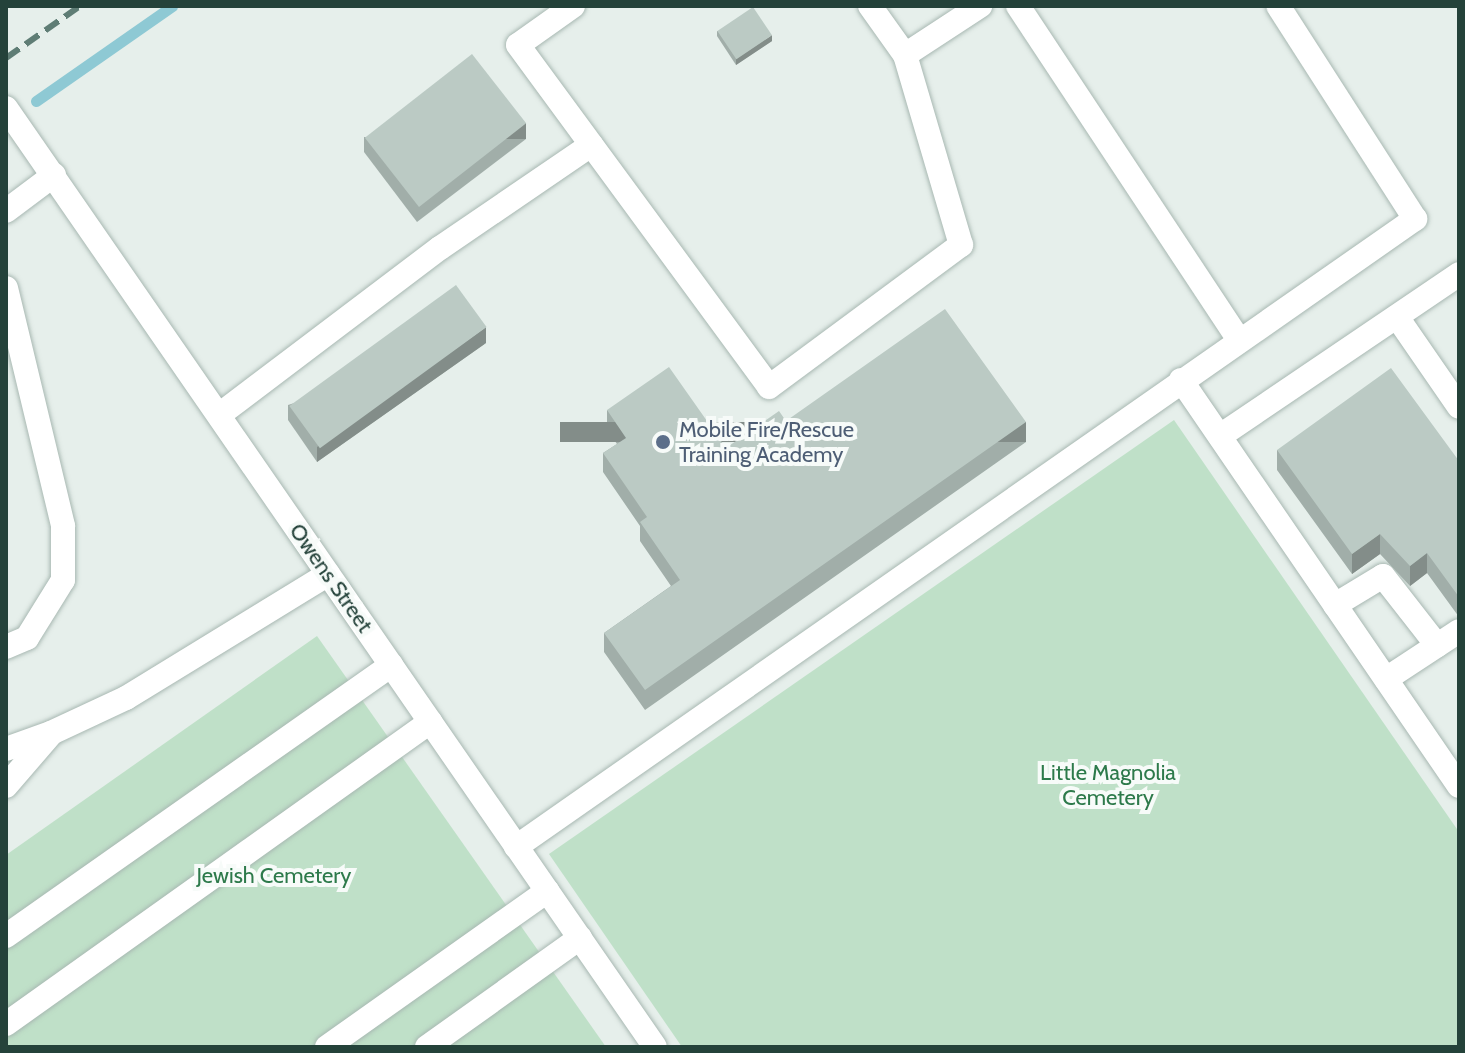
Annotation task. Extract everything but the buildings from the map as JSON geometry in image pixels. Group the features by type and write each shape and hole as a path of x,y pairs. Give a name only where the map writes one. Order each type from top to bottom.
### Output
{"street":[{"path":"573,6 518,45 769,387 961,245 905,55 870,6"},
{"path":"905,55 980,6"},
{"path":"1018,6 1239,340"},
{"path":"516,847 1415,219 1278,6"},
{"name":"Owens Street","path":"6,108 655,1047"},
{"path":"219,415 440,248 591,145"},
{"path":"6,211 54,175"},
{"path":"1220,436 1459,274"},
{"path":"6,288 63,526 63,580 27,638 6,647"},
{"path":"1397,317 1459,407"},
{"path":"1181,380 1459,786"},
{"path":"6,749 51,733 126,698 328,574"},
{"path":"1335,605 1383,576 1437,645"},
{"path":"1386,679 1459,631"},
{"path":"6,936 391,665"},
{"path":"6,1024 430,722"},
{"path":"6,786 51,733"},
{"path":"327,1047 547,891"},
{"path":"427,1047 580,938"}],"green space":[{"name":"Little Magnolia Cemetery","path":"1174,420 1459,832 1459,1047 682,1047 549,854"},
{"name":"Jewish Cemetery","path":"317,636 606,1047 6,1047 6,855"}],"waterway":[{"path":"36,101 172,6"}],"railway":[{"path":"6,58 80,6"}],"place":[{"name":"Mobile Fire/Rescue Training Academy","path":"663,442"}]}
